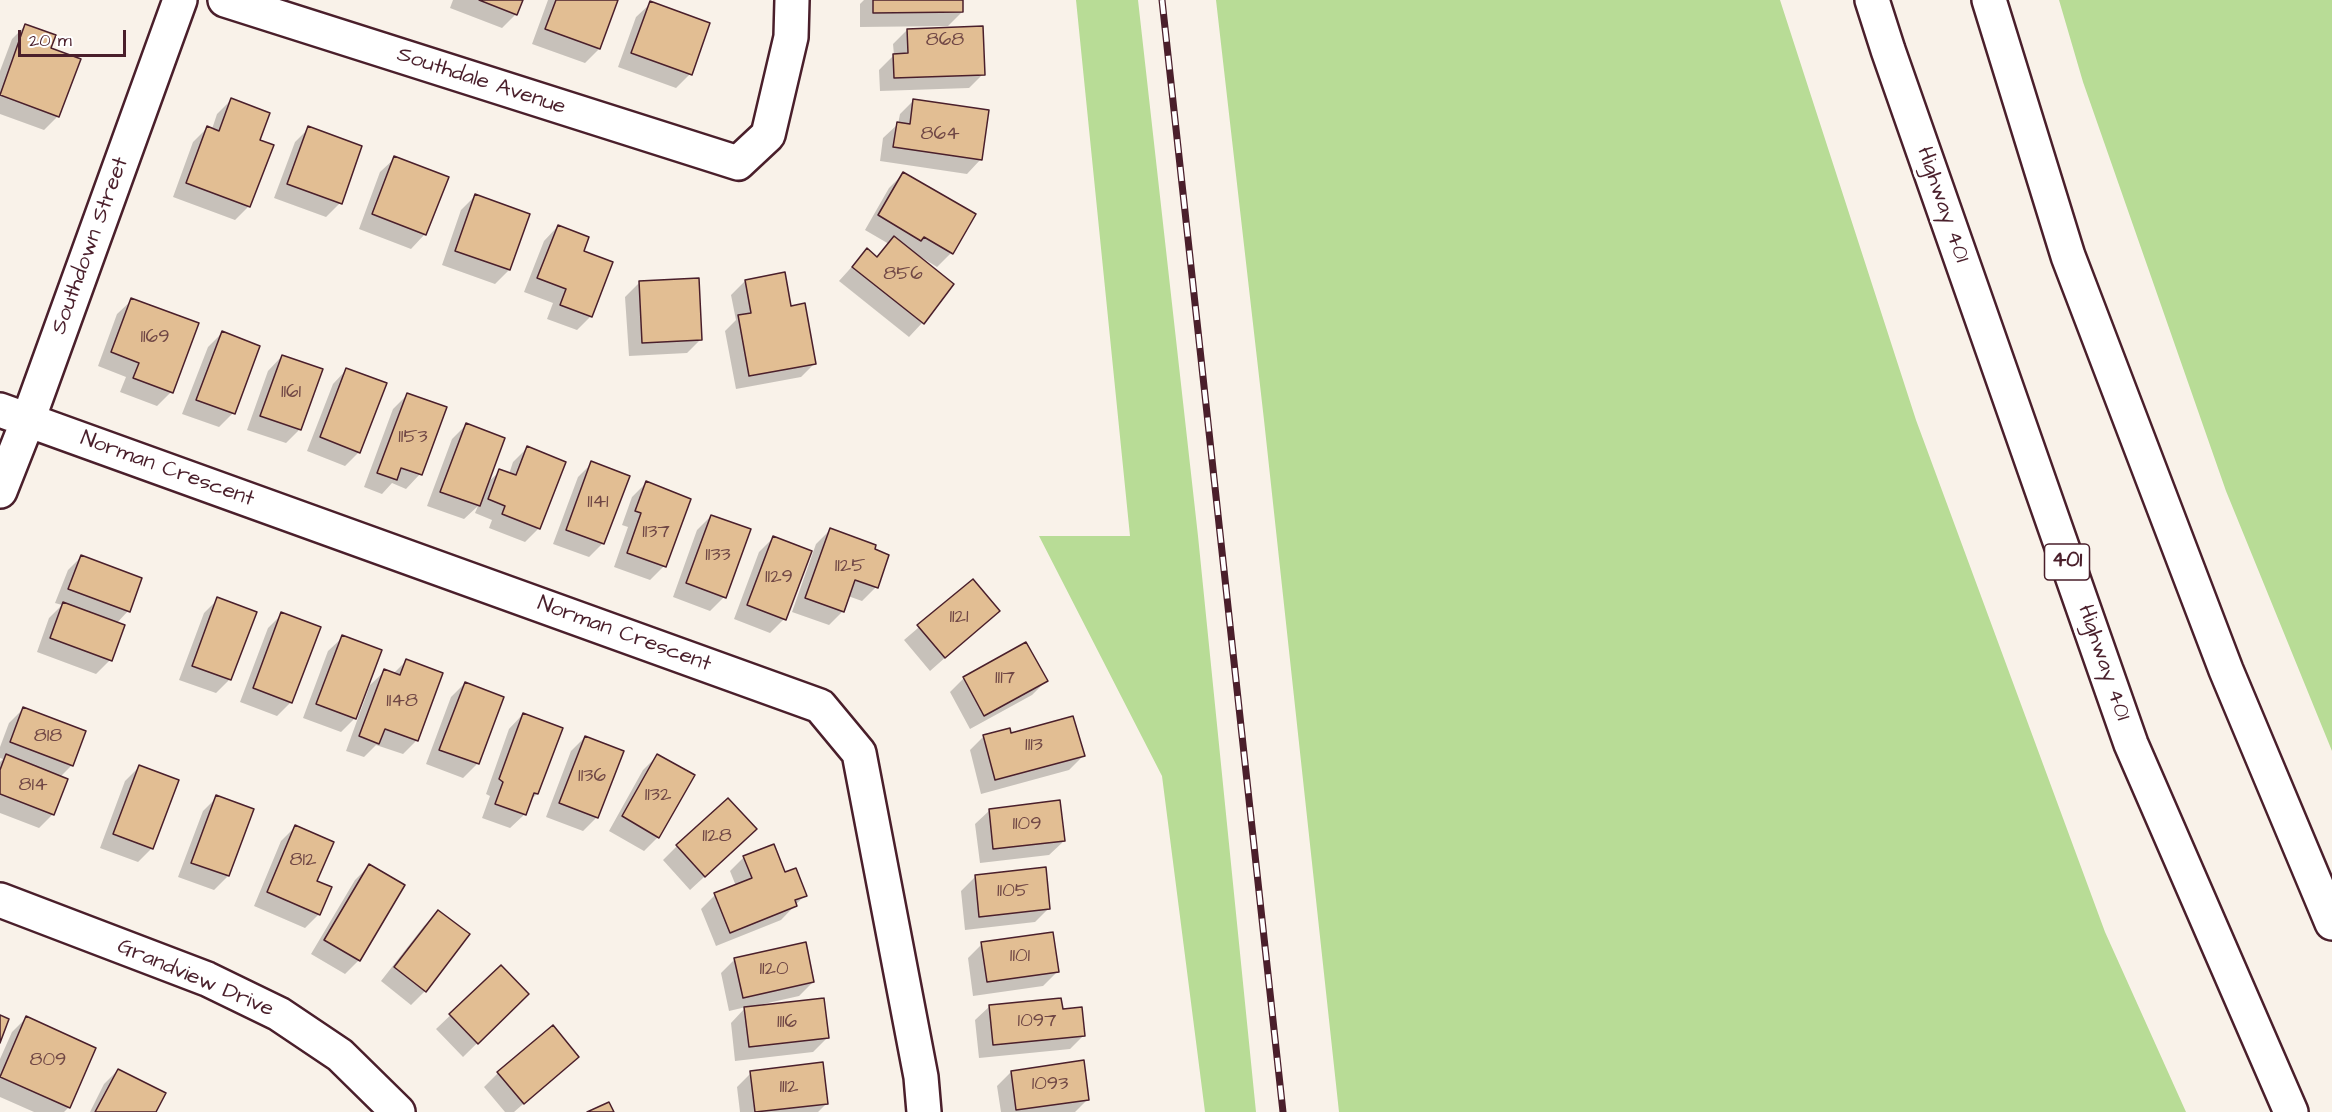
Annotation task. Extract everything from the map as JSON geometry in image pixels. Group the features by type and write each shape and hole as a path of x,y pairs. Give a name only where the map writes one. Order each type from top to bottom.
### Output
{"main road":[{"name":"Southdown Street","path":"0,491 14,415 180,0"},
{"name":"Southdale Avenue","path":"225,0 738,163 768,135 791,37 792,0"},
{"name":"Highway 401","path":"1872,0 1895,72 2132,744 2291,1112"},
{"path":"1989,0 2068,256 2226,670 2332,923"},
{"name":"Norman Crescent","path":"14,415 820,706 859,753 921,1077 924,1112"},
{"name":"Grandview Drive","path":"0,900 207,979 279,1014 340,1055 398,1112"}],"green space":[{"path":"1076,0 1138,0 1198,536 1256,1112 1205,1112 1162,776 1039,536 1130,536"},
{"path":"1216,0 1780,0 1916,420 2105,932 2186,1112 1339,1112"},
{"path":"2059,0 2332,0 2332,751 2226,491 2083,82"}],"building":[{"path":"479,0 523,0 517,15"},
{"path":"556,0 618,0 600,49 545,29"},
{"path":"873,0 963,0 963,12 873,13"},
{"path":"650,1 710,23 692,75 631,53"},
{"path":"25,24 56,35 51,48 81,59 59,117 0,95"},
{"path":"983,26 985,75 894,78 893,54 908,53 907,29"},
{"path":"231,98 270,113 260,140 274,145 250,207 186,183 207,126 219,131"},
{"path":"913,99 989,110 982,160 893,147 897,122 910,124"},
{"path":"308,126 362,146 342,204 287,184"},
{"path":"394,156 449,177 426,235 372,214"},
{"path":"903,172 976,214 953,254 924,237 921,241 878,215"},
{"path":"475,194 530,214 510,270 455,251"},
{"path":"558,225 589,237 584,251 613,262 592,317 560,305 566,289 537,278"},
{"path":"894,236 954,284 924,324 852,267 867,248 877,257"},
{"path":"785,272 791,306 805,303 816,364 749,376 738,315 751,313 745,280"},
{"path":"699,278 702,340 642,343 639,281"},
{"path":"131,298 199,323 173,393 133,378 139,363 111,352"},
{"path":"222,331 260,346 235,414 196,400"},
{"path":"282,355 323,369 301,430 260,416"},
{"path":"346,368 387,383 360,453 320,437"},
{"path":"407,393 447,407 422,475 401,468 397,480 377,473"},
{"path":"466,423 505,438 480,506 440,492"},
{"path":"527,446 566,462 540,529 502,514 505,506 488,499 499,469 516,475"},
{"path":"591,461 630,476 604,544 566,530"},
{"path":"646,481 691,499 666,567 627,553 641,513 635,511"},
{"path":"711,515 751,529 726,598 686,583"},
{"path":"830,528 876,545 875,549 889,555 878,588 855,580 844,612 805,598"},
{"path":"773,536 812,551 786,620 747,605"},
{"path":"81,555 142,578 130,612 68,589"},
{"path":"973,579 1000,611 945,658 917,625"},
{"path":"217,597 257,612 231,680 192,666"},
{"path":"63,602 125,625 112,661 50,638"},
{"path":"281,612 321,627 292,703 253,688"},
{"path":"342,635 382,650 356,719 316,704"},
{"path":"1026,642 1048,681 984,716 963,677"},
{"path":"406,659 443,673 418,741 385,729 379,744 359,736 384,669 400,675"},
{"path":"465,682 504,697 479,764 439,750"},
{"path":"23,707 86,731 73,766 10,742"},
{"path":"523,713 563,728 538,794 534,793 526,815 495,804 503,782 499,779"},
{"path":"1073,716 1085,756 995,780 983,735 1010,728 1011,733"},
{"path":"585,736 624,751 598,818 559,803"},
{"path":"6,754 68,779 54,815 0,794 0,770"},
{"path":"657,754 695,775 659,838 622,816"},
{"path":"139,765 179,780 153,849 113,834"},
{"path":"216,795 254,809 229,876 191,863"},
{"path":"728,798 757,829 705,877 676,845"},
{"path":"1060,800 1065,841 993,849 989,809"},
{"path":"295,825 334,842 317,881 332,887 320,915 267,892"},
{"path":"774,844 785,872 796,868 807,896 795,900 797,906 730,933 714,893 752,878 743,856"},
{"path":"369,864 405,885 360,961 324,940"},
{"path":"1046,867 1050,909 979,917 975,875"},
{"path":"438,910 470,934 426,992 394,967"},
{"path":"1053,932 1059,972 987,982 981,942"},
{"path":"806,942 814,982 743,998 734,958"},
{"path":"501,965 529,994 478,1044 449,1014"},
{"path":"824,998 829,1038 749,1047 744,1007"},
{"path":"1061,998 1063,1009 1082,1007 1085,1036 993,1045 989,1005"},
{"path":"0,1015 9,1019 0,1043"},
{"path":"26,1016 96,1048 70,1108 0,1077"},
{"path":"553,1025 579,1057 524,1104 497,1072"},
{"path":"1084,1060 1089,1100 1016,1110 1011,1071"},
{"path":"823,1062 828,1104 755,1112 750,1071"},
{"path":"118,1069 166,1093 156,1112 95,1112"},
{"path":"609,1102 614,1112 587,1112"}],"railway":[{"path":"1162,0 1283,1112"}]}
